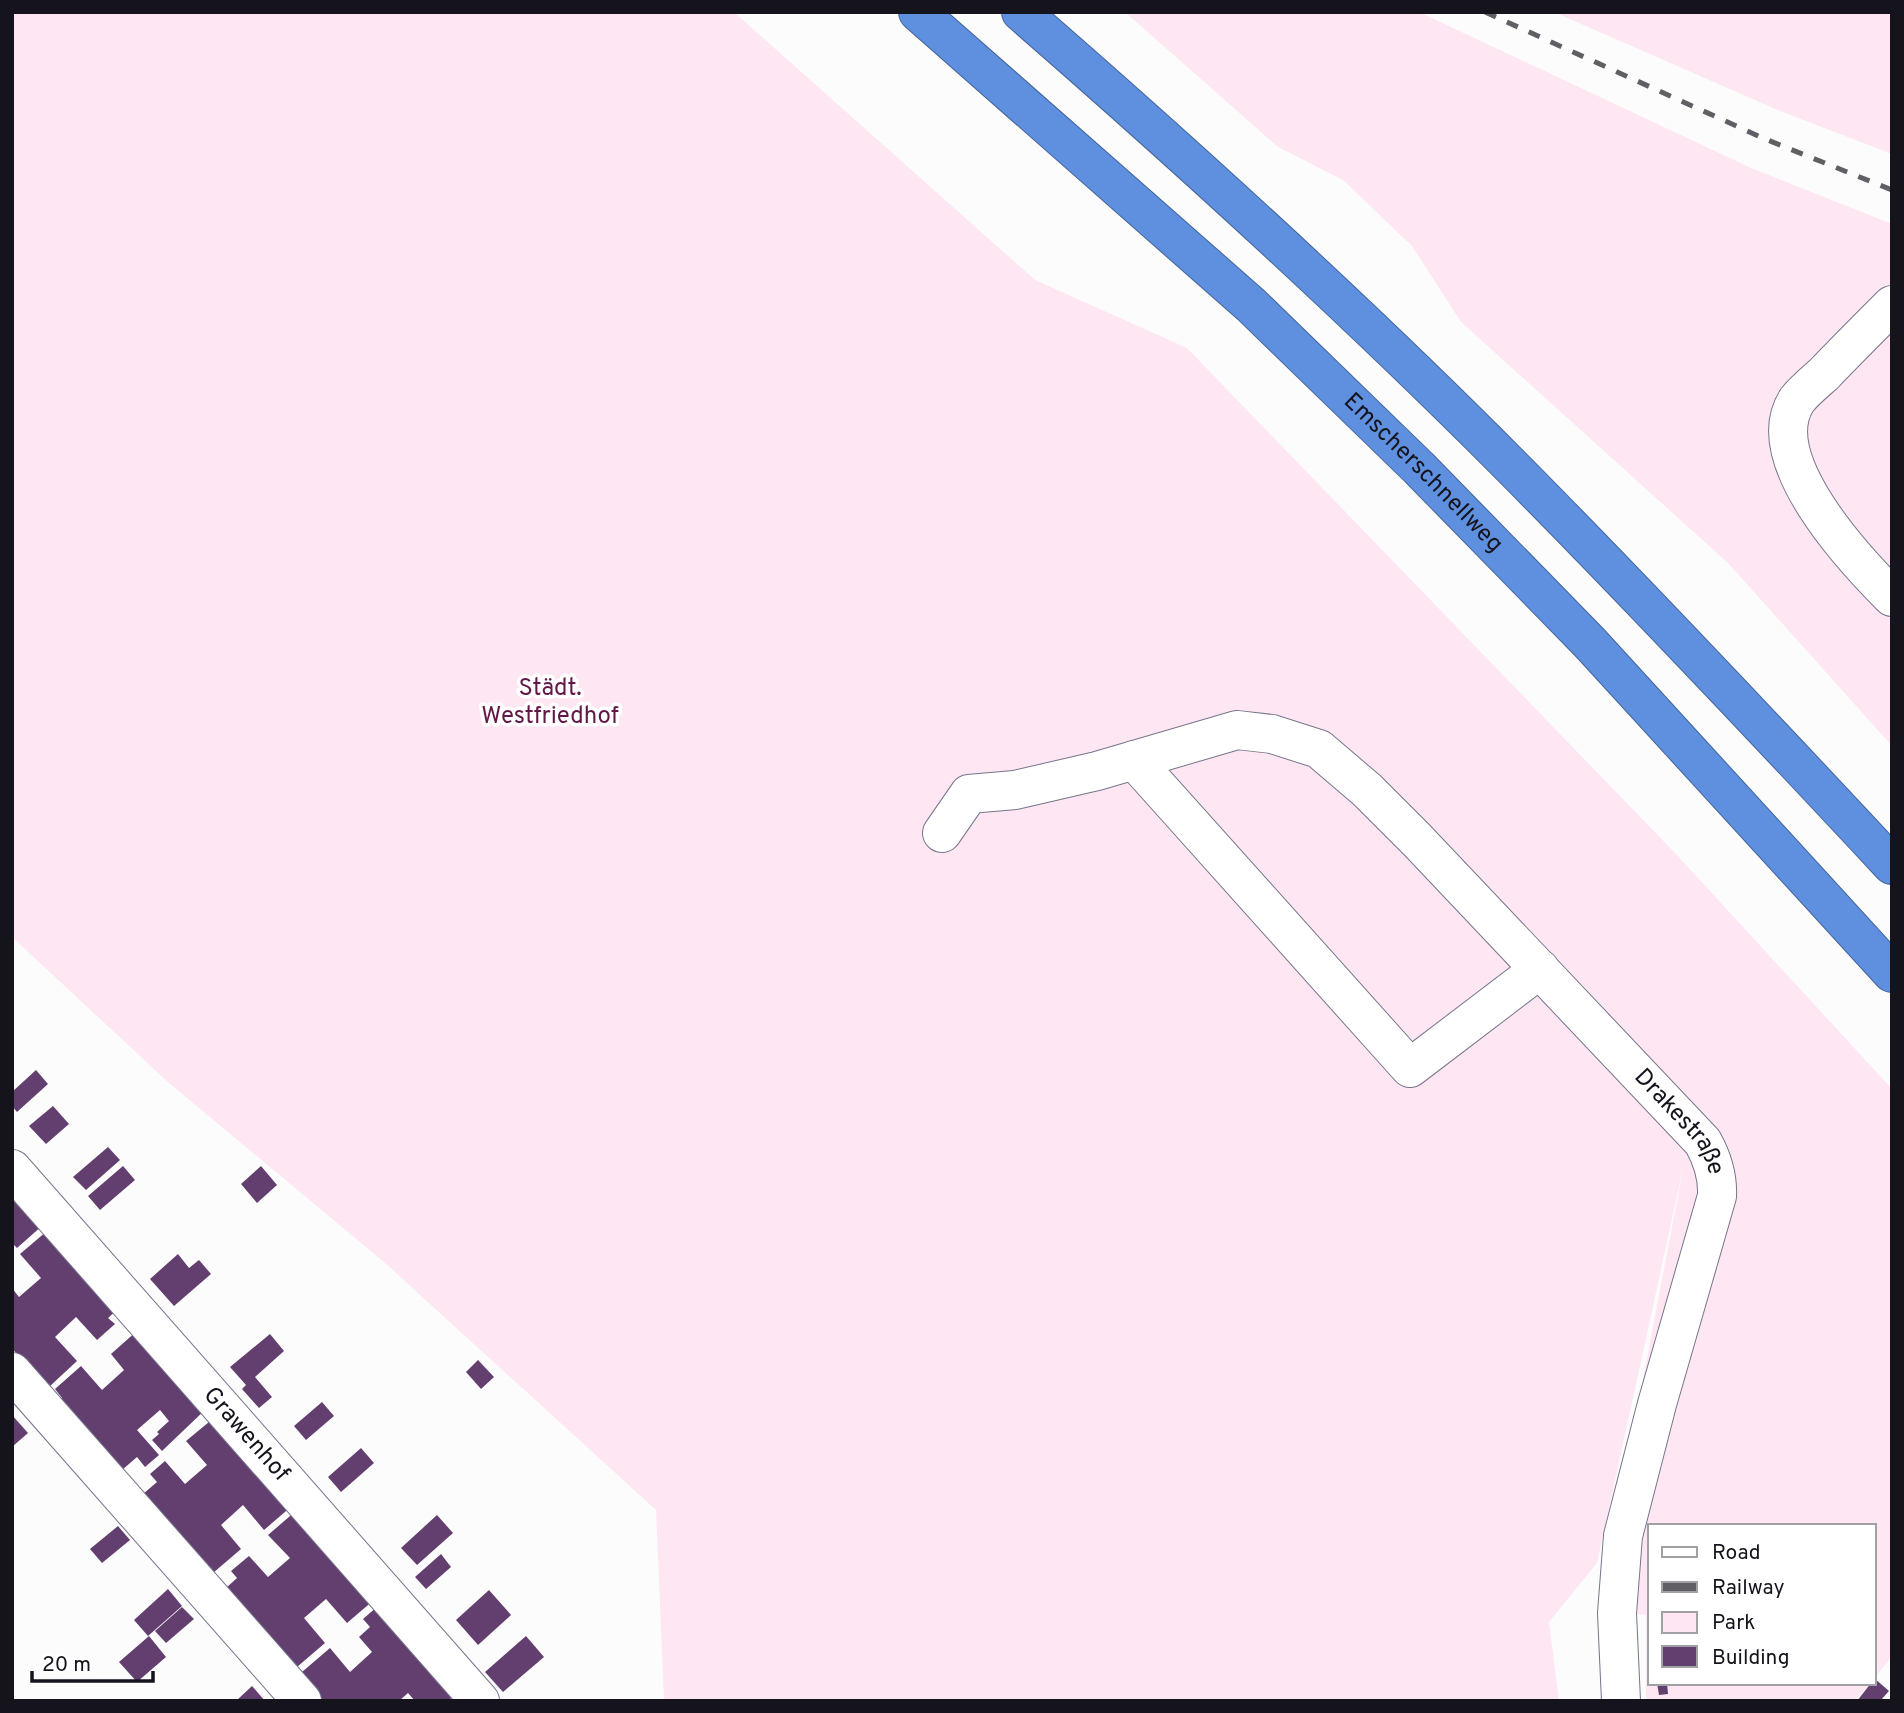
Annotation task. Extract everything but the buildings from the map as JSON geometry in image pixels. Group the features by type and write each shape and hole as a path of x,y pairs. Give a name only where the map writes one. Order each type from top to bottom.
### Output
{"highway":[{"name":"Emscherschnellweg","path":"918,12 1251,304 1419,468 1590,643 1892,973"},
{"path":"1021,12 1292,254 1499,454 1707,667 1892,864"}],"street":[{"path":"1892,305 1797,401 1789,423 1796,470 1809,496 1846,545 1892,597"},
{"name":"Drakestraße","path":"1134,760 1237,730 1272,734 1319,749 1375,798 1540,969 1703,1142 1712,1159 1718,1185 1713,1213 1657,1404 1623,1536 1617,1613 1621,1701"},
{"path":"942,833 969,794 1014,790 1134,760 1410,1068 1540,969"},
{"name":"Grawenhof","path":"12,1169 480,1701"},
{"path":"12,1372 302,1701"}],"green space":[{"name":"Städt. Westfriedhof","path":"12,12 734,12 1035,280 1187,348 1676,854 1892,1089 1892,1657 1876,1676 1876,1524 1648,1524 1648,1685 1868,1685 1855,1701 1646,1701 1646,1615 1599,1610 1684,1164 1597,1563 1549,1622 1559,1701 664,1701 656,1510 385,1263 169,1083 12,937"},
{"path":"1125,12 1419,12 1751,168 1892,224 1892,746 1728,563 1461,322 1412,246 1343,180 1278,147"},
{"path":"1554,12 1892,12 1892,154 1780,111"}],"railway":[{"path":"1485,12 1765,139 1892,190"}]}
